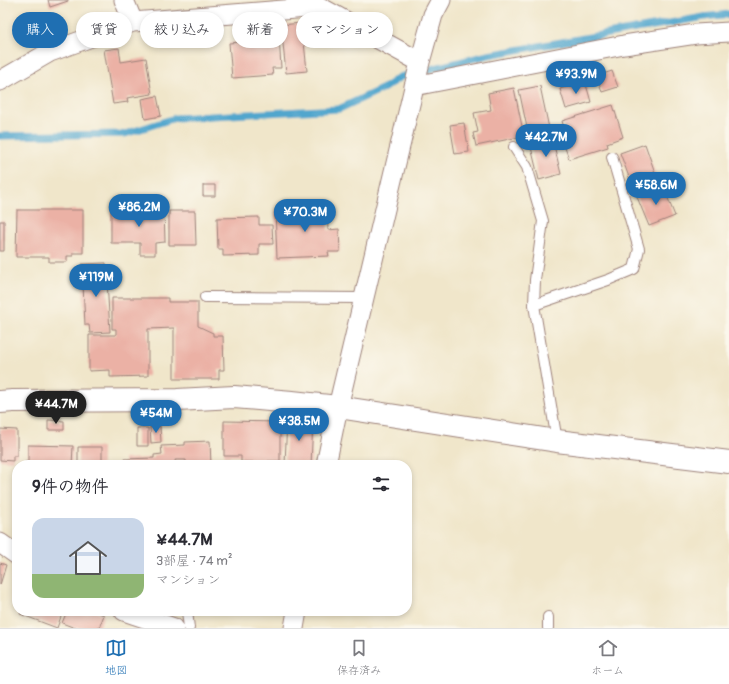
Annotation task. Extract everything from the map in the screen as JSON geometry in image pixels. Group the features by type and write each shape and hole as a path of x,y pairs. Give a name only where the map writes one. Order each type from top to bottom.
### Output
{"street":[{"path":"124,0 133,22"},
{"path":"327,460 338,407 414,86 433,15 441,0"},
{"path":"0,81 50,52 133,22 318,4 420,62"},
{"path":"414,86 624,45 696,34 729,32"},
{"path":"0,402 177,400 234,397 338,407 558,440 729,462"},
{"path":"0,543 12,551"},
{"path":"139,616 174,628"},
{"path":"294,628 296,616"}],"lane":[{"path":"514,147 527,167 543,221 535,280 534,304 558,440"},
{"path":"534,304 608,280 634,269 639,249 612,157"},
{"path":"205,297 364,298"},
{"path":"188,616 189,628"},
{"path":"548,617 548,628"}],"building":[{"path":"48,0 68,0 68,1 50,7"},
{"path":"288,24 296,24 296,48 305,48 307,71 286,73 283,48 288,48"},
{"path":"229,43 232,43 232,48 280,48 281,68 272,68 273,75 232,78"},
{"path":"119,48 121,62 146,58 152,94 127,98 128,102 113,104 104,50"},
{"path":"612,71 618,87 602,92 597,76"},
{"path":"585,81 591,102 566,109 560,89"},
{"path":"540,86 550,133 529,137 519,90"},
{"path":"514,88 524,136 476,146 473,133 478,132 474,113 491,110 488,93"},
{"path":"157,96 161,116 145,119 142,99"},
{"path":"613,105 623,137 607,143 608,147 569,159 563,142 568,141 562,121"},
{"path":"464,123 469,152 455,154 450,125"},
{"path":"552,137 561,174 539,180 530,143"},
{"path":"645,144 659,184 635,193 620,153"},
{"path":"203,185 215,185 215,196 203,196"},
{"path":"663,186 675,216 649,226 637,197"},
{"path":"304,202 316,202 316,209 327,209 328,230 339,229 340,252 328,252 329,256 277,258 275,210 305,209"},
{"path":"164,209 165,242 155,243 155,255 140,255 140,243 111,243 111,210"},
{"path":"17,210 83,210 83,253 73,253 73,256 67,256 67,262 49,262 49,257 16,257"},
{"path":"169,211 195,211 196,245 169,245"},
{"path":"259,217 259,225 272,225 273,244 259,244 259,255 223,256 223,249 218,249 217,218"},
{"path":"0,221 4,221 4,251 0,251"},
{"path":"106,263 110,332 90,333 89,325 85,325 82,264"},
{"path":"112,298 168,298 168,302 198,302 198,326 213,333 213,336 223,336 224,370 219,370 219,379 174,379 174,328 148,329 148,376 110,377 110,370 89,371 89,335 116,335 116,329 112,329"},
{"path":"287,419 313,420 311,460 285,460"},
{"path":"48,420 64,421 64,430 48,430"},
{"path":"224,421 280,422 280,460 241,460 241,456 224,456"},
{"path":"160,426 161,442 151,443 150,427"},
{"path":"137,428 148,428 148,446 137,446"},
{"path":"0,429 17,430 17,456 13,456 12,461 0,460"},
{"path":"210,441 211,460 124,460 154,458 154,455 162,454 161,446 185,445 185,442"},
{"path":"28,445 73,446 72,460 28,460"},
{"path":"78,447 102,447 102,460 78,460"},
{"path":"0,563 6,565 0,585"},
{"path":"25,616 61,616 57,628"},
{"path":"65,616 104,616 99,628 75,628 62,623"}],"waterway":[{"path":"0,136 125,134 175,118 339,109 384,88 400,77 488,55 704,17 729,14"}]}
